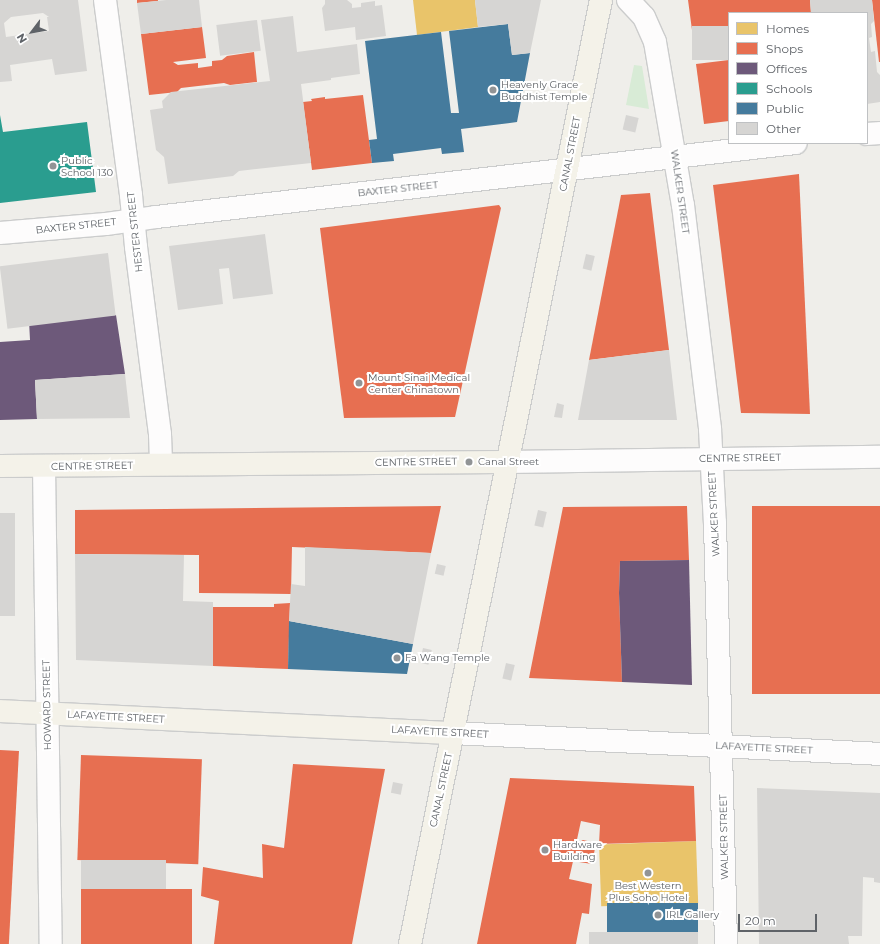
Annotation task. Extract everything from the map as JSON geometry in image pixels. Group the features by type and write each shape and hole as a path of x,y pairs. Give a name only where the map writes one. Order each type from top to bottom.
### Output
{"main road":[{"name":"CANAL STREET","path":"410,944 601,0"},
{"name":"CENTRE STREET","path":"0,466 507,462"},
{"name":"LAFAYETTE STREET","path":"0,711 453,733"}],"street":[{"name":"HESTER STREET","path":"105,0 132,195 133,220 160,434 161,464"},
{"name":"WALKER STREET","path":"628,0 644,17 655,42 683,205 705,389 711,458 726,944"},
{"path":"868,134 880,133"},
{"name":"BAXTER STREET","path":"0,233 106,224 787,144"},
{"name":"CENTRE STREET","path":"507,462 711,458 880,457"},
{"name":"HOWARD STREET","path":"44,466 51,944"},
{"name":"LAFAYETTE STREET","path":"453,733 880,754"}],"green space":[{"path":"634,65 642,66 649,109 626,105"}],"building: Homes":[{"path":"413,0 475,0 478,27 417,35"},
{"name":"Best Western Plus Soho Hotel","path":"696,841 698,903 601,906 599,844"}],"building: Shops":[{"path":"137,0 158,0 158,1 137,3"},
{"path":"688,0 810,0 811,12 728,12 728,26 692,30"},
{"path":"872,0 880,0 880,62 879,62"},
{"path":"202,27 206,58 173,62 178,65 198,63 198,68 212,66 212,61 222,60 227,56 254,52 257,82 230,85 224,83 181,88 177,92 149,95 141,34"},
{"path":"728,60 728,121 704,124 696,64"},
{"path":"363,95 372,163 312,170 303,102 325,97 325,99"},
{"path":"799,174 810,414 741,413 713,185"},
{"path":"650,193 669,350 589,360 621,195"},
{"path":"499,205 501,208 455,417 344,418 320,228"},
{"path":"441,506 431,553 292,547 291,594 199,593 199,555 75,554 75,510"},
{"path":"687,506 689,560 620,561 619,593 622,682 529,678 563,507"},
{"path":"752,506 880,506 880,694 752,694"},
{"path":"290,603 288,669 213,666 213,607 274,607 274,604"},
{"path":"0,750 19,751 9,944 0,944"},
{"path":"81,755 202,759 198,864 77,860"},
{"path":"293,764 385,769 352,944 214,944 219,901 201,896 203,867 263,878 262,844 284,848"},
{"path":"510,778 694,786 696,841 599,844 600,825 581,821 576,844 583,840 596,843 592,864 579,862 574,857 569,879 592,884 589,914 582,913 576,944 477,944"},
{"path":"81,889 192,889 192,944 81,944"}],"building: Offices":[{"path":"116,315 125,374 35,380 37,419 0,420 0,342 30,340 29,321"},
{"path":"689,560 692,685 622,682 619,593 620,561"}],"building: Schools":[{"path":"0,115 3,132 87,122 96,192 0,203"}],"building: Public":[{"path":"508,24 512,55 530,53 517,122 461,129 464,152 442,154 441,148 393,154 394,161 372,163 369,140 377,139 365,41 441,32 451,113 459,113 449,31"},
{"path":"289,621 413,644 407,674 288,669"},
{"path":"607,903 698,903 698,932 607,932"}],"building: Other":[{"path":"0,0 78,0 87,71 55,75 52,59 10,65 12,81 0,82","holes":["43,13 49,17 47,17 49,31 6,37 4,23 11,17"]},
{"path":"166,0 199,0 202,27 141,34 137,3"},
{"path":"325,0 347,0 352,4 352,8 361,7 361,3 375,1 375,6 382,5 386,36 356,40 355,27 325,31 322,8 325,4"},
{"path":"475,0 541,0 530,53 512,55 508,24 478,27"},
{"path":"810,0 872,0 874,21 871,24 872,37 869,38 871,52 875,51 877,72 880,75 880,102 868,104 868,12 811,12"},
{"path":"293,16 297,52 357,44 360,74 301,84 311,163 239,171 233,176 168,184 164,157 156,150 150,110 163,108 162,101 171,92 270,81 261,20"},
{"path":"257,20 261,51 220,56 216,25"},
{"path":"692,26 728,26 728,60 692,60"},
{"path":"626,115 639,118 635,133 623,130"},
{"path":"265,234 273,294 233,299 229,268 219,269 223,304 178,310 169,246"},
{"path":"108,253 116,316 7,329 0,266"},
{"path":"586,254 595,256 591,271 583,269"},
{"path":"669,350 677,420 578,420 589,360"},
{"path":"125,374 130,418 37,419 35,380"},
{"path":"557,403 564,405 562,418 554,417"},
{"path":"538,510 547,512 543,528 534,526"},
{"path":"0,513 15,513 15,616 0,616"},
{"path":"305,547 431,553 413,644 289,621 291,584 305,586"},
{"path":"75,554 184,555 183,601 213,602 213,666 76,660"},
{"path":"437,564 446,566 444,576 435,574"},
{"path":"423,648 432,650 428,665 420,663"},
{"path":"506,663 515,665 511,681 502,679"},
{"path":"393,782 403,784 401,795 391,793"},
{"path":"757,788 880,793 880,883 874,882 874,878 863,877 862,936 848,936 849,944 759,944"},
{"path":"81,860 166,860 166,889 81,889"},
{"path":"589,932 698,932 698,944 589,944"}],"place":[{"name":"Heavenly Grace Buddhist Temple","path":"493,90"},
{"name":"Public School 130","path":"53,166"},
{"name":"Mount Sinai Medical Center Chinatown","path":"359,383"},
{"name":"Canal Street","path":"469,462"},
{"name":"Fa Wang Temple","path":"397,658"},
{"name":"Hardware Building","path":"545,850"},
{"name":"Best Western Plus Soho Hotel","path":"648,873"},
{"name":"IRL Gallery","path":"658,915"}]}
